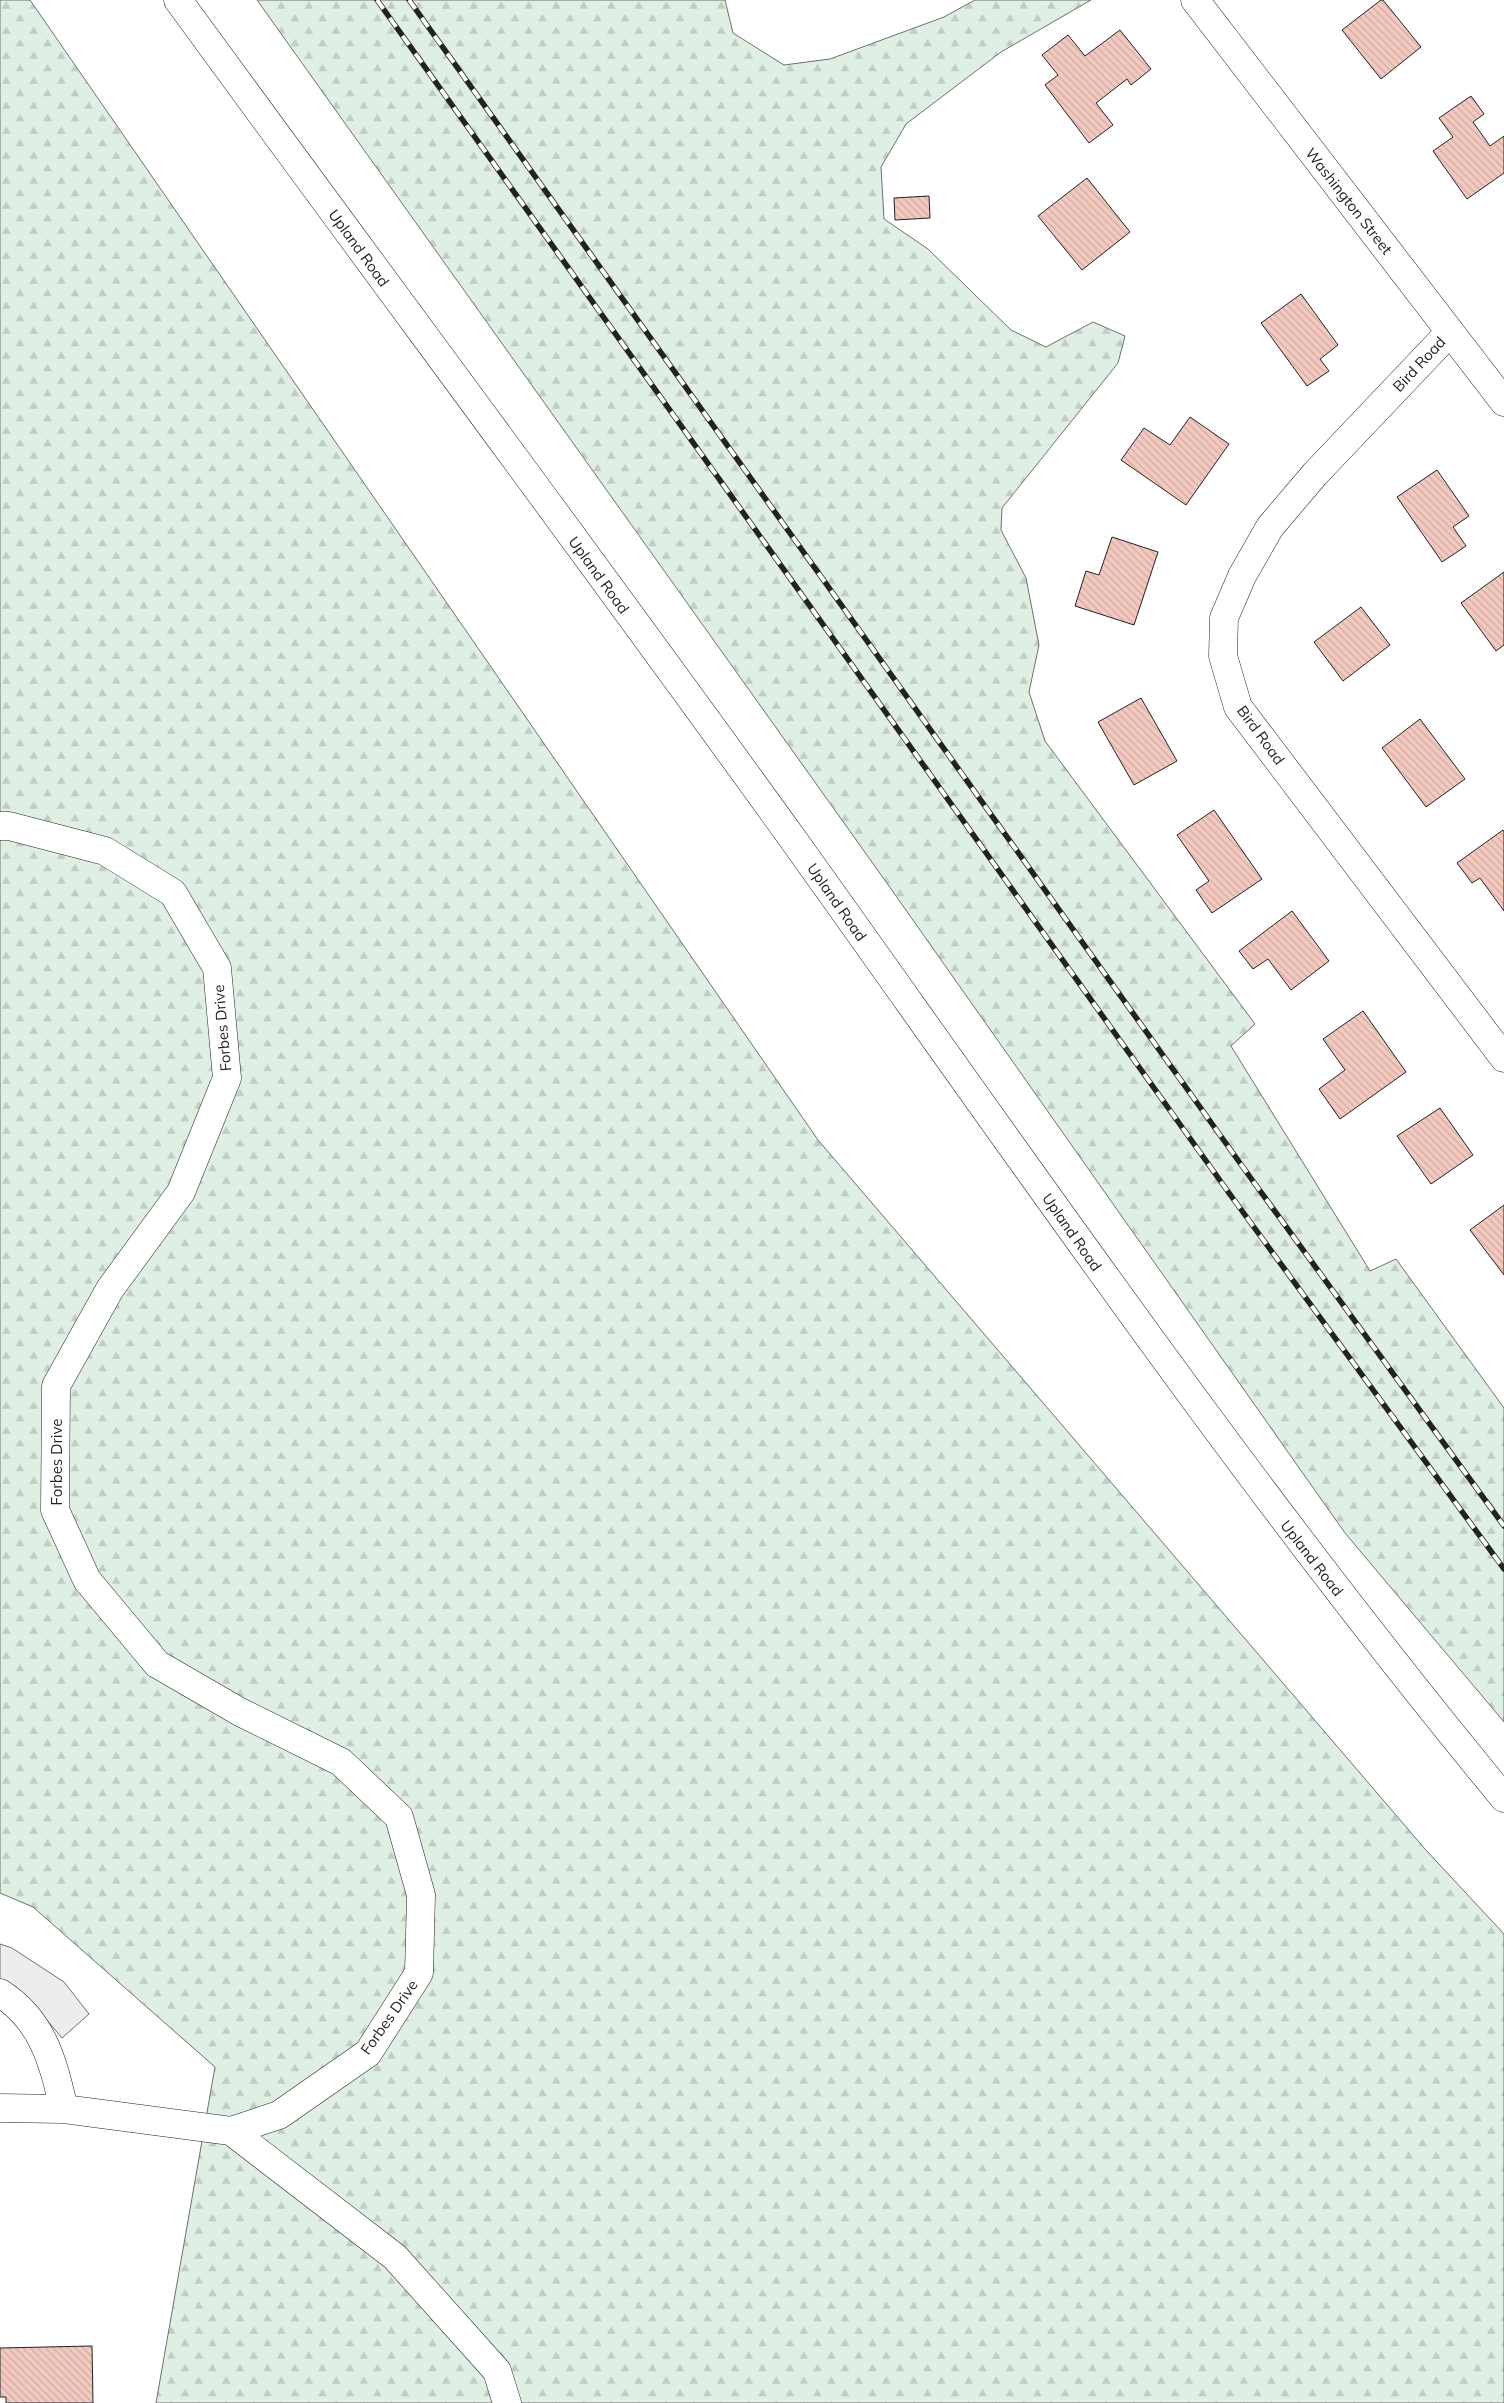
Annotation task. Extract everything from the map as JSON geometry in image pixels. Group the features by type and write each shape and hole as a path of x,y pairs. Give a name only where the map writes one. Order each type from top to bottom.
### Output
{"main road":[{"name":"Upland Road","path":"178,0 790,836 1213,1426 1362,1623 1504,1798"},
{"name":"Washington Street","path":"1194,0 1504,402"},
{"name":"Bird Road","path":"1450,332 1315,474 1270,527 1242,576 1224,618 1222,656 1238,707 1504,1058"},
{"name":"Forbes Drive","path":"0,826 9,826 105,851 173,893 217,968 226,1078 181,1192 110,1289 56,1386 55,1510 88,1580 157,1664 240,1712 341,1762 399,1818 421,1894 419,1973 368,2053 279,2115 231,2131"},
{"path":"0,1993 16,2003 41,2034 55,2071 64,2109"},
{"path":"0,2108 64,2109 231,2131 395,2257 497,2371 506,2403"}],"green space":[{"path":"0,0 30,0 818,1140 1425,1849 1504,1934 1504,2403 156,2403 215,2067 33,1907 0,1893"},
{"path":"257,0 725,0 733,33 784,65 830,59 944,17 975,0 1091,0 1001,52 906,124 881,167 884,219 928,249 1011,330 1046,347 1093,322 1125,336 1118,363 1002,508 1001,530 1026,578 1039,645 1029,692 1045,741 1255,1024 1231,1046 1370,1271 1396,1259 1504,1408 1504,1722 1345,1533 884,879"}],"shaded area":[{"path":"0,1944 12,1948 64,1982 89,2014 62,2038 29,1999 0,1981"}],"building":[{"path":"1383,0 1421,47 1381,79 1342,30"},
{"path":"1120,30 1151,69 1131,85 1127,79 1096,103 1113,125 1089,143 1045,85 1058,75 1042,55 1068,35 1085,56"},
{"path":"1471,96 1484,114 1473,122 1490,146 1504,136 1504,173 1467,199 1433,151 1453,137 1439,118"},
{"path":"1087,178 1130,232 1082,270 1038,216"},
{"path":"929,196 930,218 895,220 894,198"},
{"path":"1301,294 1338,345 1320,359 1329,371 1307,386 1261,323"},
{"path":"1190,417 1229,444 1186,505 1121,460 1144,428 1170,445"},
{"path":"1437,470 1469,516 1453,527 1466,546 1442,562 1397,497"},
{"path":"1112,537 1158,552 1134,625 1075,606 1086,571 1099,575"},
{"path":"1504,572 1504,645 1496,651 1461,603"},
{"path":"1361,607 1390,645 1343,681 1314,642"},
{"path":"1141,698 1177,761 1134,785 1098,722"},
{"path":"1420,719 1465,779 1426,807 1382,748"},
{"path":"1214,810 1262,879 1212,913 1196,890 1209,881 1177,835"},
{"path":"1503,830 1504,911 1480,878 1472,883 1457,863"},
{"path":"1292,911 1329,961 1291,990 1268,959 1253,969 1239,951"},
{"path":"1363,1011 1406,1072 1340,1119 1319,1089 1345,1070 1323,1039"},
{"path":"1440,1108 1473,1155 1431,1184 1397,1136"},
{"path":"1504,1205 1504,1275 1470,1230"},
{"path":"92,2346 93,2403 6,2403 6,2397 0,2397 0,2348"}],"railway":[{"path":"377,0 1229,1193 1504,1569"},
{"path":"409,0 1250,1177 1504,1526"}]}
